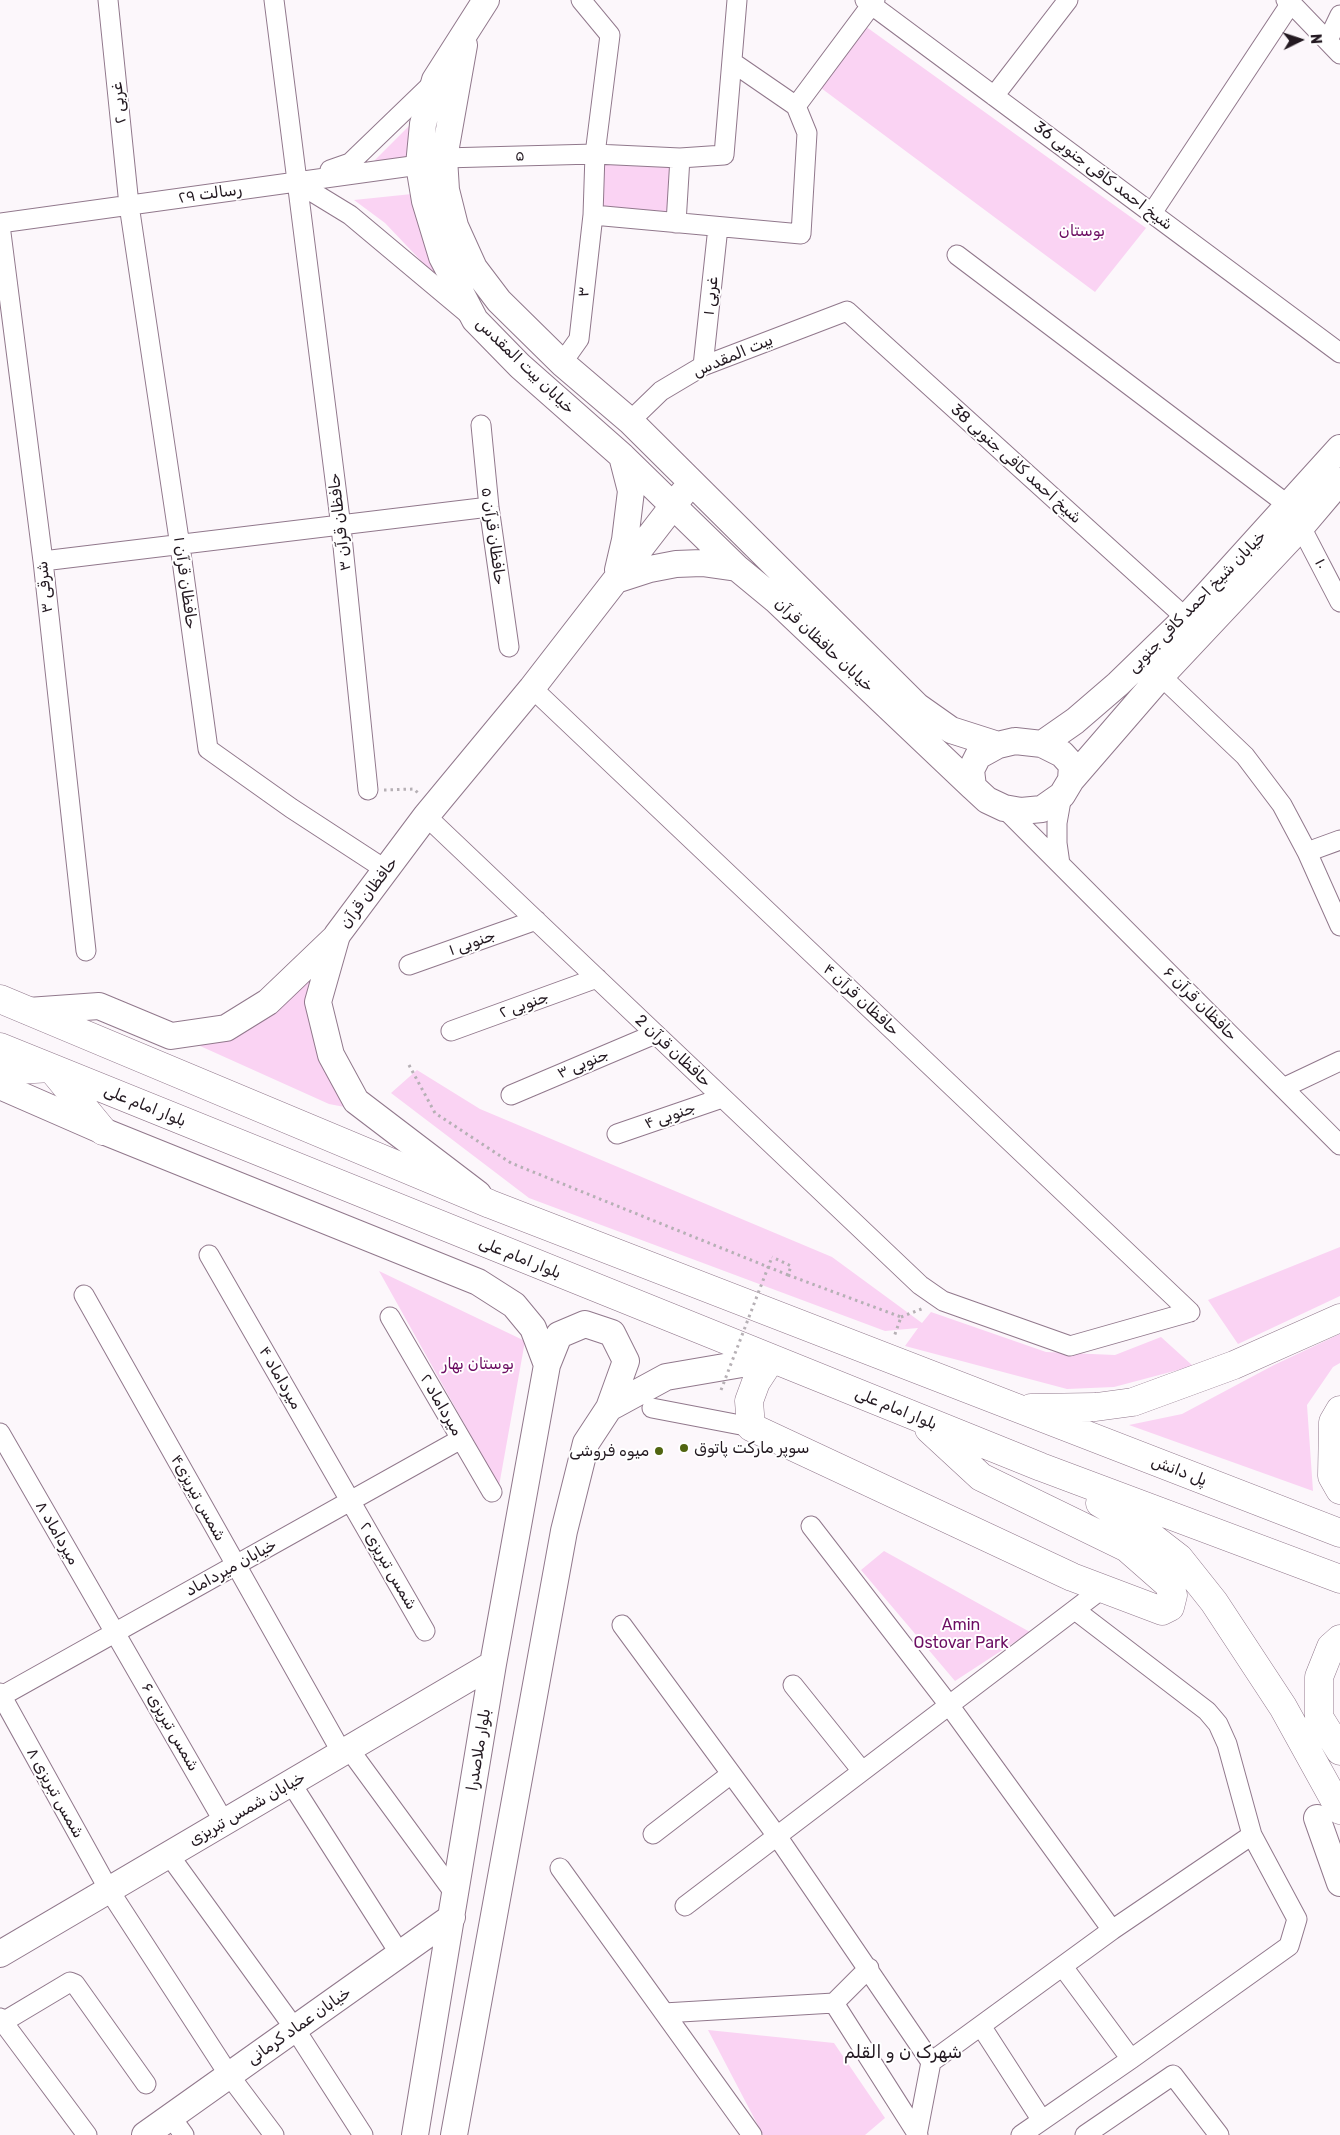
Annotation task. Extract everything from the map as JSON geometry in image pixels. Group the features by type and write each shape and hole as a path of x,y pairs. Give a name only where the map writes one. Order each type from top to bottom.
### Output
{"highway":[{"path":"0,1000 490,1204 1018,1408 1096,1407 1133,1402 1234,1365 1340,1318"},
{"name":"بلوار امام علی","path":"0,1048 1041,1468"},
{"path":"0,1072 51,1068 103,1131"},
{"path":"770,1359 756,1382 749,1402 751,1427 1102,1589 1162,1611 1170,1606 1173,1595 1168,1584 1126,1548 981,1477 917,1418"},
{"name":"پل دانش","path":"1018,1408 1340,1533"},
{"path":"1340,1410 1333,1422 1332,1476 1340,1490"},
{"path":"1041,1468 1340,1579"},
{"path":"1041,1468 1135,1524 1179,1558 1214,1602 1283,1707 1329,1814"},
{"path":"1340,1640 1331,1647 1319,1677 1319,1717 1340,1750"}],"street":[{"name":"۲ غربی","path":"108,0 129,205"},
{"name":"حافظان قرآن ۳","path":"274,0 341,527 368,790"},
{"name":"خیابان بیت المقدس","path":"486,0 435,80 424,124 420,165 425,202 442,257 475,320 520,366 622,456 673,506"},
{"name":"۳","path":"562,363 579,339 593,215 595,154 610,36 581,0"},
{"path":"593,215 801,234 807,134 796,106 732,62 737,0"},
{"path":"994,96 1068,0"},
{"path":"796,106 870,2"},
{"name":"شیخ احمد کافی جنوبی 36","path":"870,2 1340,353"},
{"path":"1152,213 1289,2 1334,47"},
{"path":"1334,47 1340,15"},
{"name":"خیابان بیت المقدس","path":"470,27 462,50 444,158 446,190 453,217 474,268 499,301 562,363 630,421 691,484"},
{"name":"۵","path":"444,158 595,154 680,158 724,155 732,62"},
{"path":"296,182 350,163 435,80"},
{"path":"420,165 444,158"},
{"path":"676,223 680,158"},
{"name":"رسالت ۲۹","path":"0,224 420,165"},
{"path":"296,182 350,215 475,320"},
{"name":"حافظان قرآن ۱","path":"129,205 180,546 208,750 291,808 386,870"},
{"name":"۳ شرقی","path":"0,224 43,561 86,951"},
{"name":"۱ غربی","path":"703,366 718,227"},
{"path":"957,255 1295,516"},
{"name":"بیت المقدس","path":"630,421 661,391 703,366 847,311"},
{"name":"شیخ احمد کافی جنوبی 38","path":"847,311 1186,618"},
{"name":"حافظان قرآن ۵","path":"481,425 489,507 509,647"},
{"name":"خیابان شیخ احمد کافی جنوبی","path":"1066,788 1295,516 1340,448"},
{"name":"حافظان قرآن","path":"616,580 625,540 631,491 622,456"},
{"name":"خیابان شیخ احمد کافی جنوبی","path":"1042,744 1075,721 1118,684 1295,516 1340,482"},
{"name":"حافظان قرآن","path":"490,1204 356,1101 331,1055 318,1002 337,935 430,812 532,688 691,484"},
{"name":"خیابان حافظان قرآن","path":"691,484 917,706 951,730 998,745"},
{"name":"خیابان حافظان قرآن","path":"673,506 737,568 777,601 973,787"},
{"path":"43,561 341,527 489,507"},
{"name":"۱۰","path":"1295,516 1340,602"},
{"path":"616,580 650,568 676,564 702,563 737,568"},
{"path":"1161,676 1245,756 1282,805 1307,852 1340,926"},
{"name":"حافظان قرآن ۴","path":"532,688 1190,1312"},
{"path":"1060,864 1057,824 1072,765 1062,754 1042,744 1015,741 998,745 978,756 971,770 973,787 987,800 1004,808 1021,811 1042,809 1066,788"},
{"name":"حافظان قرآن ۶","path":"1004,808 1340,1144"},
{"name":"حافظان قرآن 2","path":"430,812 596,978 920,1285 943,1301 1070,1346 1190,1312"},
{"path":"1307,852 1340,840"},
{"name":"جنوبی ۱","path":"409,965 536,920"},
{"path":"28,1011 98,1006 171,1036 226,1028 268,1002 337,935"},
{"name":"جنوبی ۲","path":"451,1031 596,978"},
{"name":"جنوبی ۳","path":"511,1095 655,1034"},
{"path":"1284,1088 1340,1062"},
{"path":"0,1086 103,1131 478,1282 514,1305 532,1328 548,1365"},
{"name":"جنوبی ۴","path":"617,1134 722,1098"},
{"name":"میرداماد ۴","path":"209,1255 351,1501"},
{"name":"شمس تیریزی۴","path":"84,1296 236,1565 346,1751 454,1906"},
{"name":"میرداماد ۲","path":"390,1317 492,1492"},
{"name":"بلوار ملاصدرا","path":"415,2135 493,1664 548,1365 558,1335 585,1324 612,1333 626,1361 609,1408"},
{"path":"454,2135 564,1531 586,1444 609,1408 666,1377 770,1359"},
{"path":"652,1408 751,1427"},
{"name":"میرداماد ۸","path":"0,1433 115,1632"},
{"name":"خیابان میرداماد","path":"1,1695 461,1439"},
{"name":"شمس تبریزی ۲","path":"351,1501 425,1631"},
{"path":"811,1526 950,1705 1112,1930"},
{"path":"685,1906 1102,1589"},
{"path":"1021,2135 1041,2119 1131,2059 1288,1946 1297,1919 1252,1834 1227,1744 1218,1724 1207,1710 1075,1610"},
{"path":"622,1626 777,1836 869,1968 931,2062 918,2135"},
{"name":"شمس تبریزی ۶","path":"115,1632 224,1822"},
{"name":"خیابان شمس تبریزی","path":"0,1954 493,1664"},
{"path":"793,1685 862,1771"},
{"name":"شمس تبریزی ۸","path":"1,1695 109,1890 229,2075 274,2135"},
{"path":"653,1834 731,1774"},
{"path":"291,1783 400,1954"},
{"path":"1329,1814 1340,1883"},
{"path":"931,2062 1112,1930 1252,1834"},
{"path":"169,1855 295,2029 363,2135"},
{"path":"560,1868 752,2135"},
{"name":"خیابان عماد کرمانی","path":"145,2135 178,2126 229,2075 400,1954 454,1906"},
{"path":"1063,1967 1131,2059"},
{"path":"664,2013 834,2003 869,1968"},
{"path":"87,2135 2,2020 70,1982 76,1984 146,2084"},
{"path":"834,2003 918,2135"},
{"path":"981,2026 1041,2119"},
{"path":"1088,2134 1173,2075 1219,2135"}],"path":[{"path":"368,790 414,790 430,812"},
{"path":"409,1065 435,1113 511,1162 788,1275 901,1317 886,1357"},
{"path":"721,1390 772,1257 792,1266 788,1275"}],"green space":[{"name":"بوستان","path":"865,26 1146,228 1095,292 821,88"},
{"path":"415,120 411,164 364,171"},
{"path":"604,158 671,164 666,218 599,213"},
{"path":"412,194 446,287 385,223 354,200"},
{"path":"317,965 309,1023 325,1067 355,1109 329,1104 189,1041"},
{"path":"417,1070 480,1109 832,1257 922,1323 931,1312 1046,1352 1115,1355 1161,1337 1193,1366 1114,1387 1067,1389 905,1346 918,1328 885,1331 529,1198 391,1093"},
{"path":"1340,1247 1340,1296 1238,1344 1208,1300"},
{"name":"بوستان بهار","path":"379,1271 525,1341 499,1486"},
{"path":"1340,1334 1340,1363 1333,1367 1307,1405 1313,1491 1129,1425 1182,1414 1274,1365"},
{"name":"Amin Ostovar Park","path":"884,1551 1030,1632 955,1681 861,1570"},
{"path":"708,2030 834,2043 885,2118 865,2135 763,2135"}],"place":[{"name":"سوپر مارکت پاتوق","path":"684,1448"},
{"name":"میوه فروشی","path":"659,1451"}],"district":[{"name":"شهرک ن و القلم","path":"903,2053"}]}
